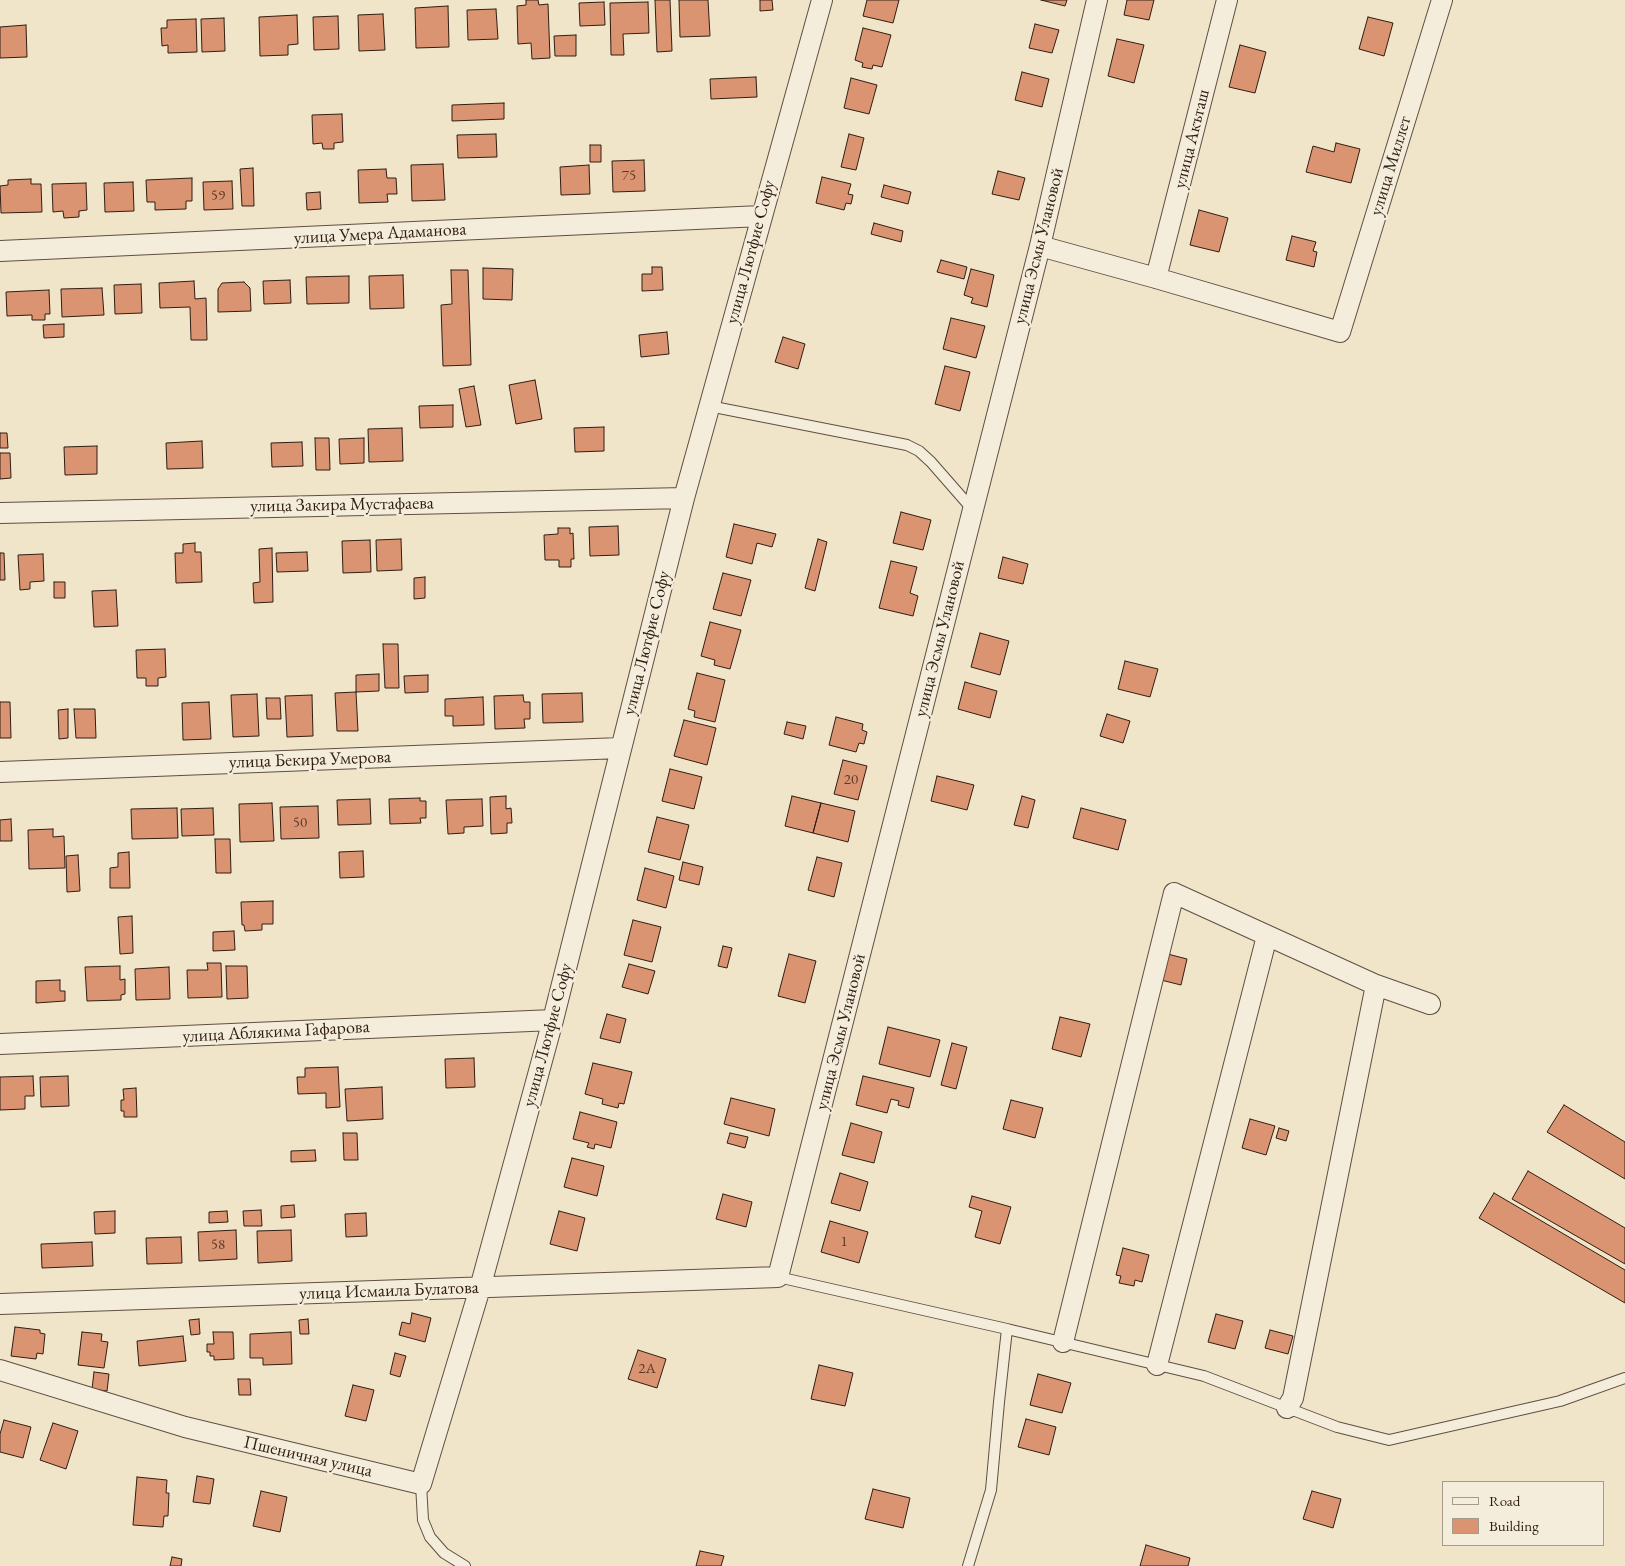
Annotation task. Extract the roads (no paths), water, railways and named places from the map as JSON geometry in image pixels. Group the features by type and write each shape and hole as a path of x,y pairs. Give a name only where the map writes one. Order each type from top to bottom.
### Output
{"street":[{"name":"улица Лютфие Софу","path":"480,1288 552,1020 684,498 822,0"},
{"name":"улица Эсмы Улановой","path":"778,1277 1040,246 1097,0"},
{"name":"улица Акъташ","path":"1156,278 1226,0"},
{"name":"улица Миллет","path":"1156,278 1340,332 1442,0"},
{"name":"улица Умера Адаманова","path":"0,251 761,216"},
{"path":"1040,246 1156,278"},
{"name":"улица Закира Мустафаева","path":"0,513 684,498"},
{"name":"улица Бекира Умерова","path":"0,772 620,748"},
{"path":"1063,1342 1174,893 1376,986 1430,1004"},
{"path":"1157,1365 1267,936"},
{"path":"1287,1408 1293,1398 1376,986"},
{"name":"улица Аблякима Гафарова","path":"0,1044 552,1020"},
{"name":"улица Исмаила Булатова","path":"0,1304 778,1277"},
{"path":"420,1484 480,1288"},
{"name":"Пшеничная улица","path":"0,1370 185,1427 420,1484"}],"lane":[{"path":"709,406 907,445 920,451 973,510"},
{"path":"778,1277 1204,1376 1337,1427 1389,1440 1560,1401 1625,1378"},
{"path":"968,1566 991,1490 998,1402 1007,1329"},
{"path":"420,1484 423,1520 430,1537 444,1553 465,1566"}]}
